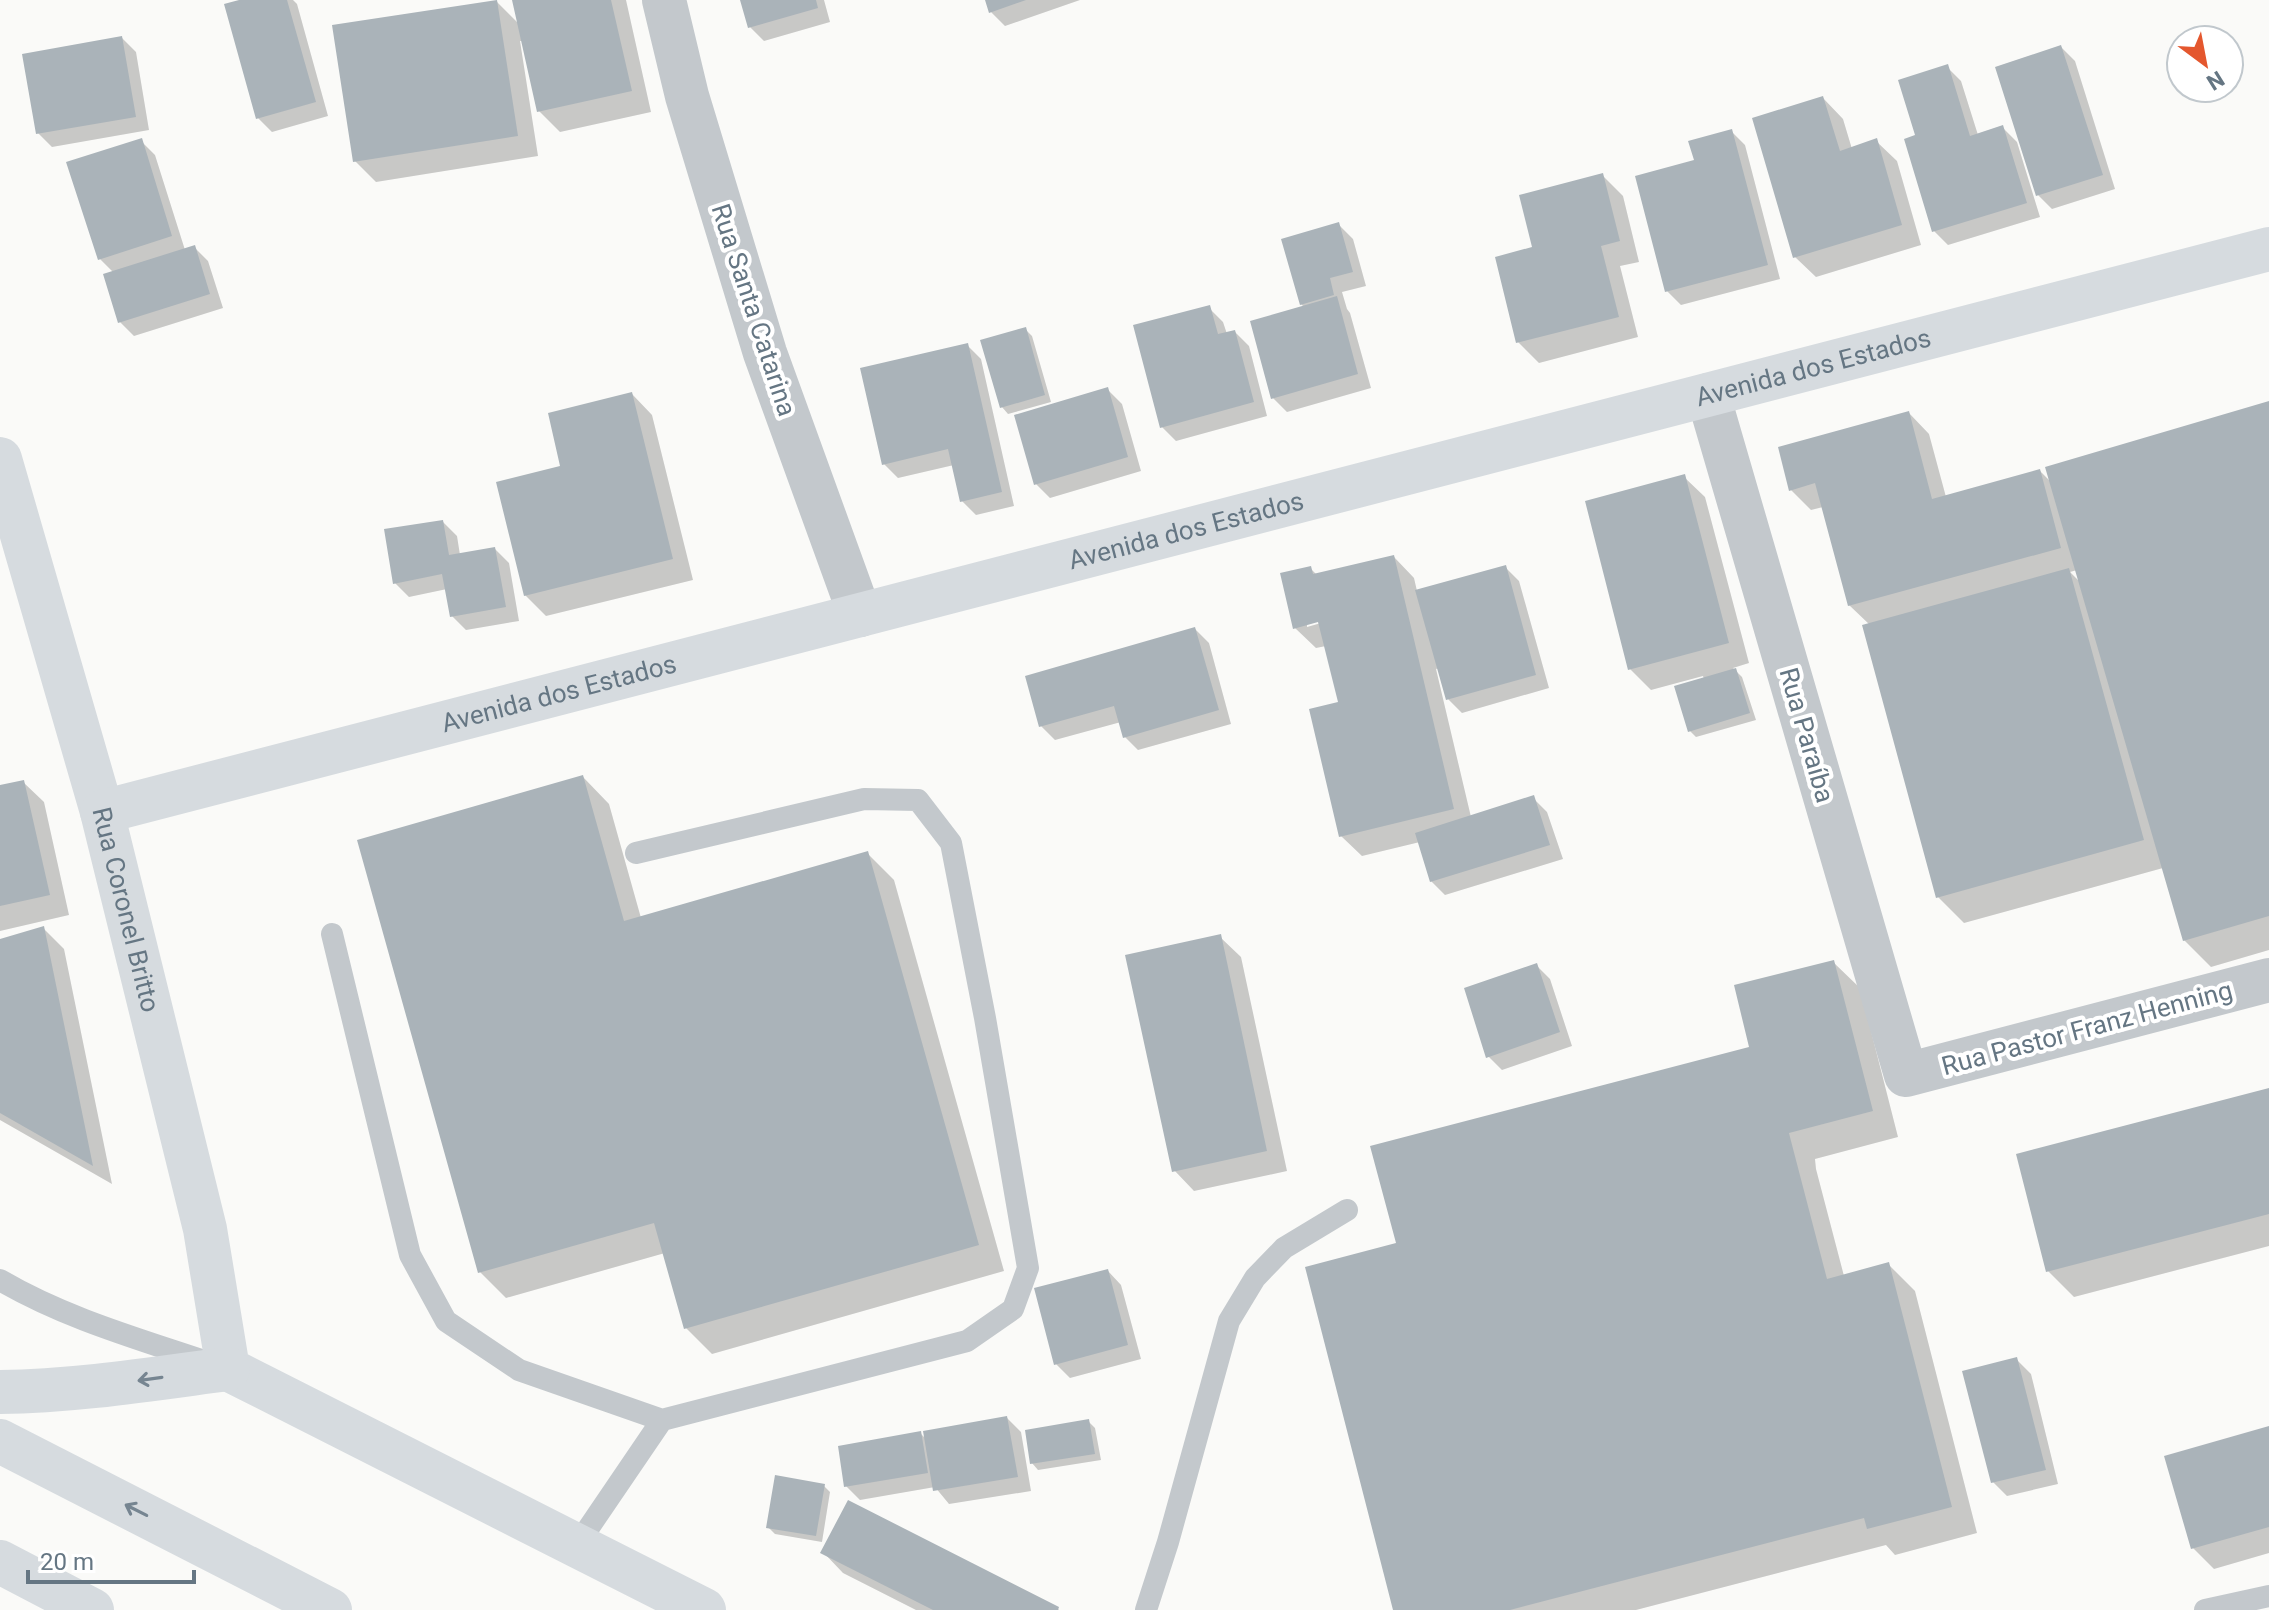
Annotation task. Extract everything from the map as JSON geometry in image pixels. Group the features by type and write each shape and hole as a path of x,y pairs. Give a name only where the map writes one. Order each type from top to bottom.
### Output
{"main road":[{"name":"Avenida dos Estados","path":"102,812 2269,249"},
{"name":"Rua Coronel Britto","path":"0,459 102,812 205,1229 228,1369"},
{"path":"0,1392 96,1387 228,1369 704,1610"},
{"path":"0,1441 330,1610"},
{"path":"0,1562 92,1610"}],"street":[{"name":"Rua Santa Catarina","path":"664,0 687,96 765,353 860,615"},
{"name":"Rua Paraíba","path":"1708,395 1906,1075"},
{"name":"Rua Pastor Franz Henning","path":"1906,1075 2269,980"}],"lane":[{"path":"332,934 410,1255 446,1321 519,1370 662,1420 967,1341 1013,1309 1028,1268 985,1018 951,843 918,800 864,799 636,853"},
{"path":"1146,1610 1229,1321 1255,1278 1284,1248 1347,1210"},
{"path":"0,1280 27,1296 91,1324 228,1369"},
{"path":"577,1545 662,1420"},
{"path":"2205,1610 2269,1596"}],"building":[{"path":"239,0 287,0 316,102 256,119 224,4"},
{"path":"497,0 518,136 353,162 332,25"},
{"path":"512,0 611,0 632,91 537,112"},
{"path":"740,0 816,0 818,8 748,28"},
{"path":"985,0 1026,0 989,13"},
{"path":"122,36 136,117 36,134 22,54"},
{"path":"2061,45 2103,175 2036,196 1995,67"},
{"path":"1948,64 1970,136 2003,125 2027,203 1932,232 1904,139 1915,135 1898,80"},
{"path":"1823,96 1840,151 1877,138 1902,225 1793,258 1752,118"},
{"path":"1732,129 1768,265 1665,292 1635,176 1694,160 1688,141"},
{"path":"142,138 172,236 98,260 66,162"},
{"path":"1603,173 1620,241 1601,246 1619,317 1516,343 1495,257 1532,247 1519,195"},
{"path":"1339,222 1353,272 1330,278 1334,295 1300,305 1281,239"},
{"path":"195,245 210,294 118,323 103,274"},
{"path":"1337,296 1358,374 1271,399 1250,321"},
{"path":"1210,305 1218,334 1235,330 1254,402 1160,428 1133,325"},
{"path":"1026,327 1045,395 1000,408 980,340"},
{"path":"968,343 1002,492 960,502 948,449 882,465 860,368"},
{"path":"1108,387 1128,457 1034,485 1014,415"},
{"path":"632,392 673,559 524,596 496,482 560,466 548,413"},
{"path":"2269,401 2269,916 2183,941 2045,467"},
{"path":"1909,411 1932,499 2040,469 2061,548 1848,606 1815,483 1789,491 1778,447"},
{"path":"1685,474 1729,643 1628,670 1585,501"},
{"path":"443,520 449,555 495,547 506,607 450,617 442,574 393,584 384,529"},
{"path":"1394,555 1454,809 1339,837 1309,709 1338,702 1318,622 1293,629 1280,573 1311,566 1313,574"},
{"path":"1506,565 1536,675 1446,700 1415,590"},
{"path":"2069,568 2144,840 1936,898 1862,625"},
{"path":"1195,627 1219,710 1123,738 1114,706 1039,727 1025,676"},
{"path":"1736,668 1750,713 1688,732 1674,686"},
{"path":"583,775 624,921 868,851 979,1245 684,1329 654,1223 478,1273 357,840"},
{"path":"24,780 50,895 0,906 0,785"},
{"path":"1534,795 1550,845 1430,882 1415,833"},
{"path":"44,926 93,1166 0,1113 0,939"},
{"path":"1221,934 1267,1151 1172,1172 1125,955"},
{"path":"1834,960 1873,1111 1789,1133 1827,1279 1889,1262 1952,1507 1867,1529 1864,1518 1510,1610 1393,1610 1305,1267 1396,1243 1370,1146 1749,1047 1734,985"},
{"path":"1537,963 1560,1032 1486,1058 1464,988"},
{"path":"2269,1088 2269,1214 2046,1272 2016,1154"},
{"path":"1108,1269 1128,1345 1054,1365 1034,1288"},
{"path":"2017,1357 2046,1470 1991,1483 1962,1371"},
{"path":"1007,1416 1018,1477 933,1491 923,1431"},
{"path":"1089,1419 1095,1454 1030,1464 1025,1430"},
{"path":"2269,1426 2269,1527 2191,1549 2164,1456"},
{"path":"921,1431 928,1473 844,1487 838,1446"},
{"path":"775,1475 825,1484 816,1536 766,1528"},
{"path":"848,1500 1059,1607 1058,1610 933,1610 820,1553"}]}
